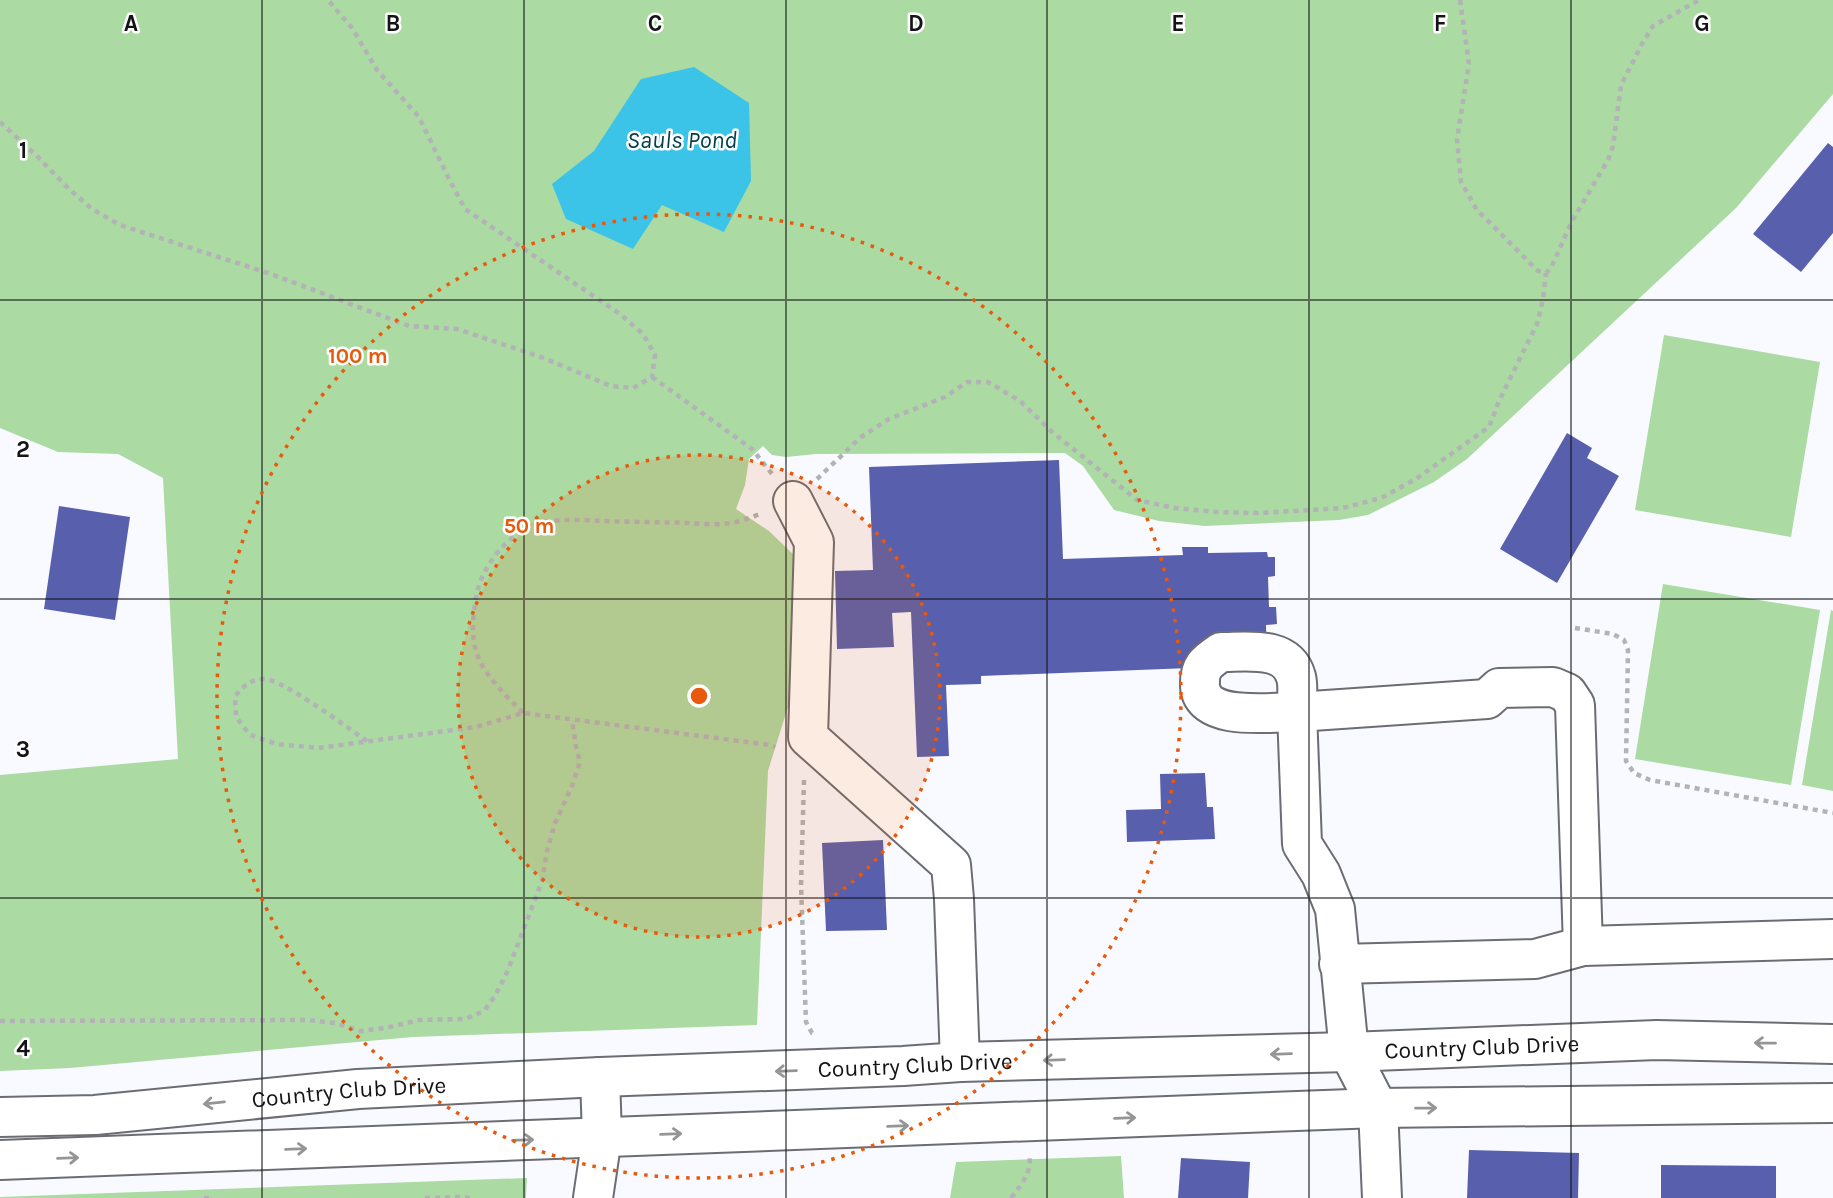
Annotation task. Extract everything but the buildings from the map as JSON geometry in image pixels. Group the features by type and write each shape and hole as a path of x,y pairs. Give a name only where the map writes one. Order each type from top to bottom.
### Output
{"main road":[{"path":"793,501 814,542 807,737 951,865 960,1062"},
{"path":"1382,1198 1378,1108 1349,1052 1335,909 1321,874 1302,844 1297,712 1487,698 1499,688 1553,687 1567,693 1575,705 1583,946"},
{"path":"1339,964 1535,959 1583,946 1833,939"},
{"name":"Country Club Drive","path":"0,1117 95,1115 358,1090 960,1062 1349,1052 1657,1040 1833,1044"},
{"path":"593,1198 602,1137 600,1077"},
{"path":"0,1160 1378,1108 1833,1103"}],"path":[{"path":"328,0 352,28 377,70 419,117 465,209 620,314 643,334 655,355 652,377"},
{"path":"1460,0 1469,64 1457,139 1461,182 1478,211 1538,271 1546,273"},
{"path":"523,713 494,683 477,658 472,631 476,595 486,571 502,546 524,530 547,521 712,524 738,522 793,501 862,437 889,419 945,397 967,382 988,382 1020,401 1052,432 1137,500 1175,508 1216,512 1259,513 1343,508 1381,498 1416,480 1489,427 1537,324 1546,273 1551,268 1572,220 1608,160 1613,146 1621,85 1653,26 1699,0"},
{"path":"0,122 66,187 92,209 120,226 271,274 409,326 457,328 611,386 634,388 652,377"},
{"path":"652,377 752,449 793,501"},
{"path":"1575,628 1613,634 1624,640 1628,650 1626,761 1634,774 1650,780 1833,813"},
{"path":"367,741 288,688 266,678 248,682 235,696 236,717 250,735 277,744 318,748 476,727 523,713 770,745 782,751"},
{"path":"0,1021 309,1020 335,1023 361,1031 419,1020 465,1019 484,1011 508,970 542,881 555,822 580,762 572,720"},
{"path":"799,769 805,781 801,885 806,1022 813,1033 821,1036"},
{"path":"1011,1198 1030,1170 1030,1122"},
{"path":"204,1198 212,1198"},
{"path":"425,1198 474,1198"}],"green space":[{"path":"0,0 1833,0 1833,94 1736,208 1467,459 1434,482 1368,515 1339,520 1205,526 1159,521 1114,510 1083,466 1065,453 816,454 786,457 772,455 763,446 749,459 745,485 736,509 769,531 797,558 792,694 768,771 757,1025 413,1037 70,1068 0,1071 0,775 178,759 163,478 118,454 58,452 0,428"},
{"path":"1664,335 1820,362 1791,537 1635,510"},
{"path":"1663,584 1820,610 1791,785 1635,759"},
{"path":"1831,610 1833,611 1833,791 1802,785"},
{"path":"1121,1156 1124,1198 950,1198 956,1162"},
{"path":"527,1178 526,1198 0,1198 0,1197"}],"water":[{"name":"Sauls Pond","path":"694,67 749,103 751,181 724,232 662,205 633,249 566,219 552,184 594,151 641,79"}]}
